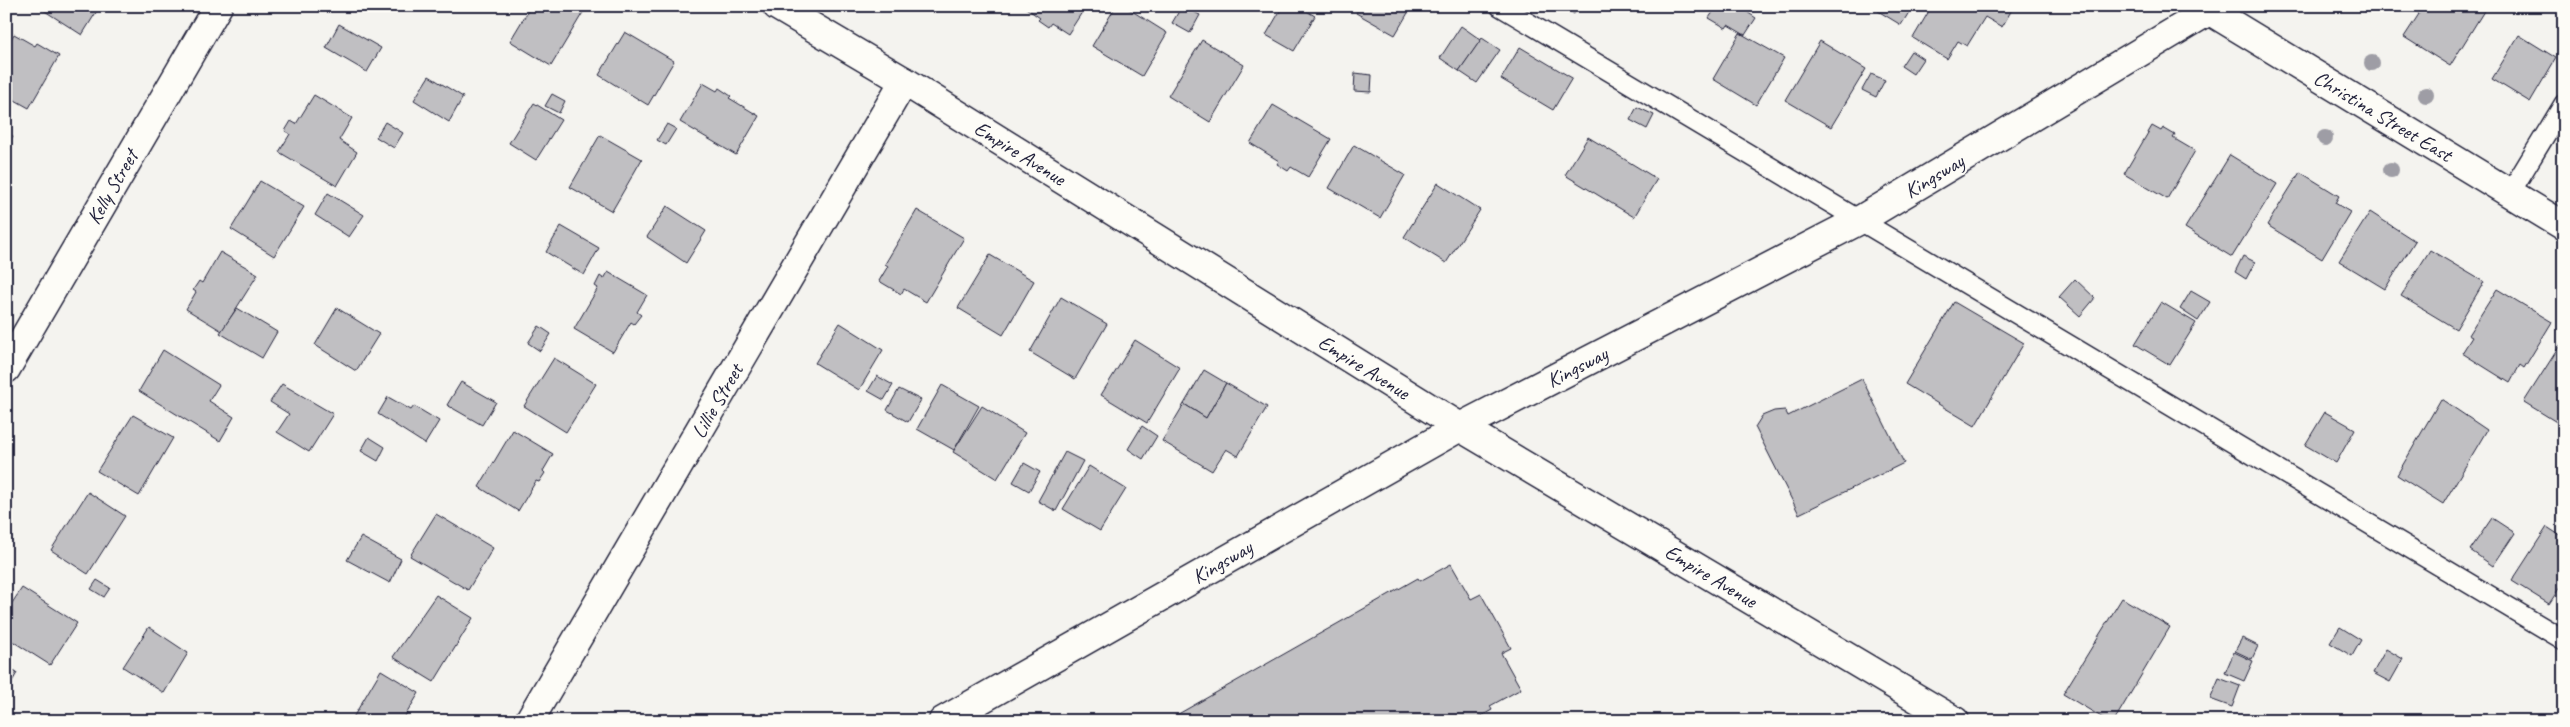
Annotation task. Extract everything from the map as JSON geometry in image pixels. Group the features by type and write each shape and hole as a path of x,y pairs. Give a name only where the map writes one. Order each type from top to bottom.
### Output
{"street":[{"name":"Kelly Street","path":"6,369 218,6"},
{"name":"Empire Avenue","path":"777,6 904,81 1460,427 1955,721"},
{"name":"Kingsway","path":"943,721 1460,427 1860,220 2210,8"},
{"name":"Christina Street East","path":"2210,8 2564,226"},
{"name":"Lillie Street","path":"529,721 904,81"}],"lane":[{"path":"1500,6 2564,640"},
{"path":"2510,194 2564,104"}],"building":[{"path":"37,6 100,6 82,35"},
{"path":"531,6 580,6 585,9 551,66 510,41"},
{"path":"1023,6 1086,6 1068,34 1051,23 1048,27 1038,20 1040,18"},
{"path":"1116,6 1124,6 1167,33 1142,76 1092,46"},
{"path":"1182,6 1200,15 1190,33 1172,23"},
{"path":"1283,6 1298,6 1315,16 1294,51 1266,35"},
{"path":"1360,6 1412,6 1395,35 1356,13"},
{"path":"1562,6 1579,6 1574,14"},
{"path":"1717,6 1729,6 1735,10 1738,6 1756,18 1745,35 1728,25 1726,28 1709,18"},
{"path":"1881,6 1913,6 1901,25 1878,11"},
{"path":"1932,6 2014,6 2002,27 1985,17 1967,46 1958,41 1947,59 1913,38"},
{"path":"2420,6 2477,6 2484,11 2450,66 2404,37 2419,14 2417,12"},
{"path":"339,24 381,48 367,72 326,48"},
{"path":"1461,26 1481,40 1459,71 1440,58"},
{"path":"625,32 674,61 648,105 599,75"},
{"path":"1740,33 1784,58 1756,105 1713,79"},
{"path":"14,34 35,46 37,43 59,56 29,108 6,95 6,47"},
{"path":"2519,35 2556,58 2530,102 2492,79"},
{"path":"1482,38 1500,50 1477,83 1459,71"},
{"path":"1202,40 1244,65 1210,122 1168,96"},
{"path":"1820,41 1866,69 1831,127 1785,100"},
{"path":"1520,47 1572,78 1553,110 1501,79"},
{"path":"1911,51 1923,59 1913,74 1901,66"},
{"path":"1355,73 1372,75 1371,92 1354,91"},
{"path":"1871,74 1885,80 1876,97 1862,90"},
{"path":"429,76 463,97 449,122 414,100"},
{"path":"703,83 717,91 719,88 731,96 729,98 759,116 736,155 680,122"},
{"path":"552,94 565,101 559,113 545,106"},
{"path":"314,95 352,118 339,140 357,152 337,186 279,152 290,134 285,131 291,121 296,124"},
{"path":"534,103 561,120 536,160 509,143"},
{"path":"1273,105 1331,139 1308,177 1291,167 1288,171 1277,164 1279,161 1250,143"},
{"path":"1637,107 1654,115 1647,129 1630,120"},
{"path":"385,122 403,133 394,148 376,137"},
{"path":"667,124 676,129 666,145 657,140"},
{"path":"2152,126 2161,131 2163,128 2175,135 2173,138 2195,151 2167,199 2124,174"},
{"path":"6,132 13,136 6,147"},
{"path":"600,135 642,159 612,211 570,187"},
{"path":"1588,137 1657,179 1634,217 1565,175"},
{"path":"1354,145 1405,175 1380,218 1329,188"},
{"path":"2230,155 2277,184 2232,257 2185,228"},
{"path":"2300,172 2339,196 2335,203 2350,212 2322,259 2267,225"},
{"path":"260,181 304,207 274,256 231,229"},
{"path":"1438,183 1480,210 1446,263 1404,237"},
{"path":"328,193 364,215 349,237 315,215"},
{"path":"667,206 706,231 686,263 647,237"},
{"path":"917,210 964,238 926,302 904,289 901,294 879,281 888,266 885,264"},
{"path":"2370,212 2415,241 2385,289 2339,261"},
{"path":"561,226 599,248 584,275 546,252"},
{"path":"2430,250 2484,282 2456,329 2401,296"},
{"path":"220,252 258,274 222,331 186,309 196,292 193,290 199,281 202,283"},
{"path":"990,255 1034,281 1003,335 958,308"},
{"path":"2243,256 2255,262 2246,279 2235,272"},
{"path":"608,272 647,295 637,312 641,315 634,324 631,322 613,352 574,329 598,288 595,286 600,276 604,279"},
{"path":"2075,279 2095,298 2080,316 2059,297"},
{"path":"2497,289 2552,322 2524,368 2520,365 2510,383 2462,353 2472,337 2468,335"},
{"path":"2191,291 2210,302 2198,321 2180,309"},
{"path":"1061,297 1107,324 1075,379 1030,352"},
{"path":"1954,302 2024,343 1975,426 1905,384"},
{"path":"2161,302 2196,323 2170,365 2135,344"},
{"path":"237,308 277,332 262,358 220,333"},
{"path":"337,308 379,334 356,371 315,345"},
{"path":"840,323 883,350 859,390 815,363"},
{"path":"539,326 551,334 540,351 528,343"},
{"path":"2564,339 2564,414 2558,423 2524,402"},
{"path":"1135,340 1180,368 1147,423 1101,395"},
{"path":"163,350 219,385 209,401 234,417 220,441 139,391"},
{"path":"554,358 596,384 566,432 524,406"},
{"path":"1204,370 1226,383 1206,418 1184,404"},
{"path":"877,376 893,385 884,400 868,391"},
{"path":"1862,379 1904,463 1799,514 1755,427 1762,416 1774,411 1785,410 1788,416"},
{"path":"461,382 496,402 482,425 447,405"},
{"path":"1226,383 1267,407 1238,456 1226,449 1212,471 1162,441 1184,404 1206,418"},
{"path":"282,384 333,414 309,452 277,432 289,414 270,402"},
{"path":"942,385 979,406 954,450 917,429"},
{"path":"899,389 921,400 908,422 887,410"},
{"path":"388,397 411,410 414,406 439,421 425,444 378,414"},
{"path":"2441,399 2487,430 2443,504 2397,475"},
{"path":"982,406 1025,433 997,479 953,452"},
{"path":"2325,412 2355,429 2336,463 2305,445"},
{"path":"133,415 173,438 139,496 97,471"},
{"path":"1142,426 1157,436 1143,459 1128,449"},
{"path":"513,430 553,454 543,471 545,473 539,482 536,481 518,511 479,487"},
{"path":"369,437 385,447 378,461 361,451"},
{"path":"1065,452 1083,461 1056,511 1038,501"},
{"path":"1024,463 1040,472 1029,491 1013,482"},
{"path":"1089,466 1126,489 1100,531 1063,509"},
{"path":"88,492 125,516 88,574 51,550"},
{"path":"436,514 493,548 468,590 410,556"},
{"path":"2492,518 2515,533 2493,566 2470,550"},
{"path":"2547,527 2564,538 2564,581 2549,604 2512,581"},
{"path":"361,537 401,559 390,583 347,560"},
{"path":"1451,564 1471,599 1481,594 1511,648 1501,653 1521,689 1490,706 1492,710 1472,721 1166,721 1418,578 1420,581"},
{"path":"97,580 110,588 104,597 91,589"},
{"path":"22,588 77,623 50,665 6,637 6,612"},
{"path":"436,595 473,618 434,682 393,657"},
{"path":"2122,598 2170,627 2114,721 2108,721 2063,694"},
{"path":"149,627 188,653 164,693 123,667"},
{"path":"2340,627 2361,640 2352,656 2330,643"},
{"path":"2242,638 2258,646 2252,659 2235,651"},
{"path":"2386,649 2403,659 2390,682 2373,673"},
{"path":"2234,652 2253,661 2244,681 2225,673"},
{"path":"6,667 17,673 6,692"},
{"path":"381,670 419,693 402,721 351,721"},
{"path":"2219,678 2240,686 2232,707 2210,699"}]}
